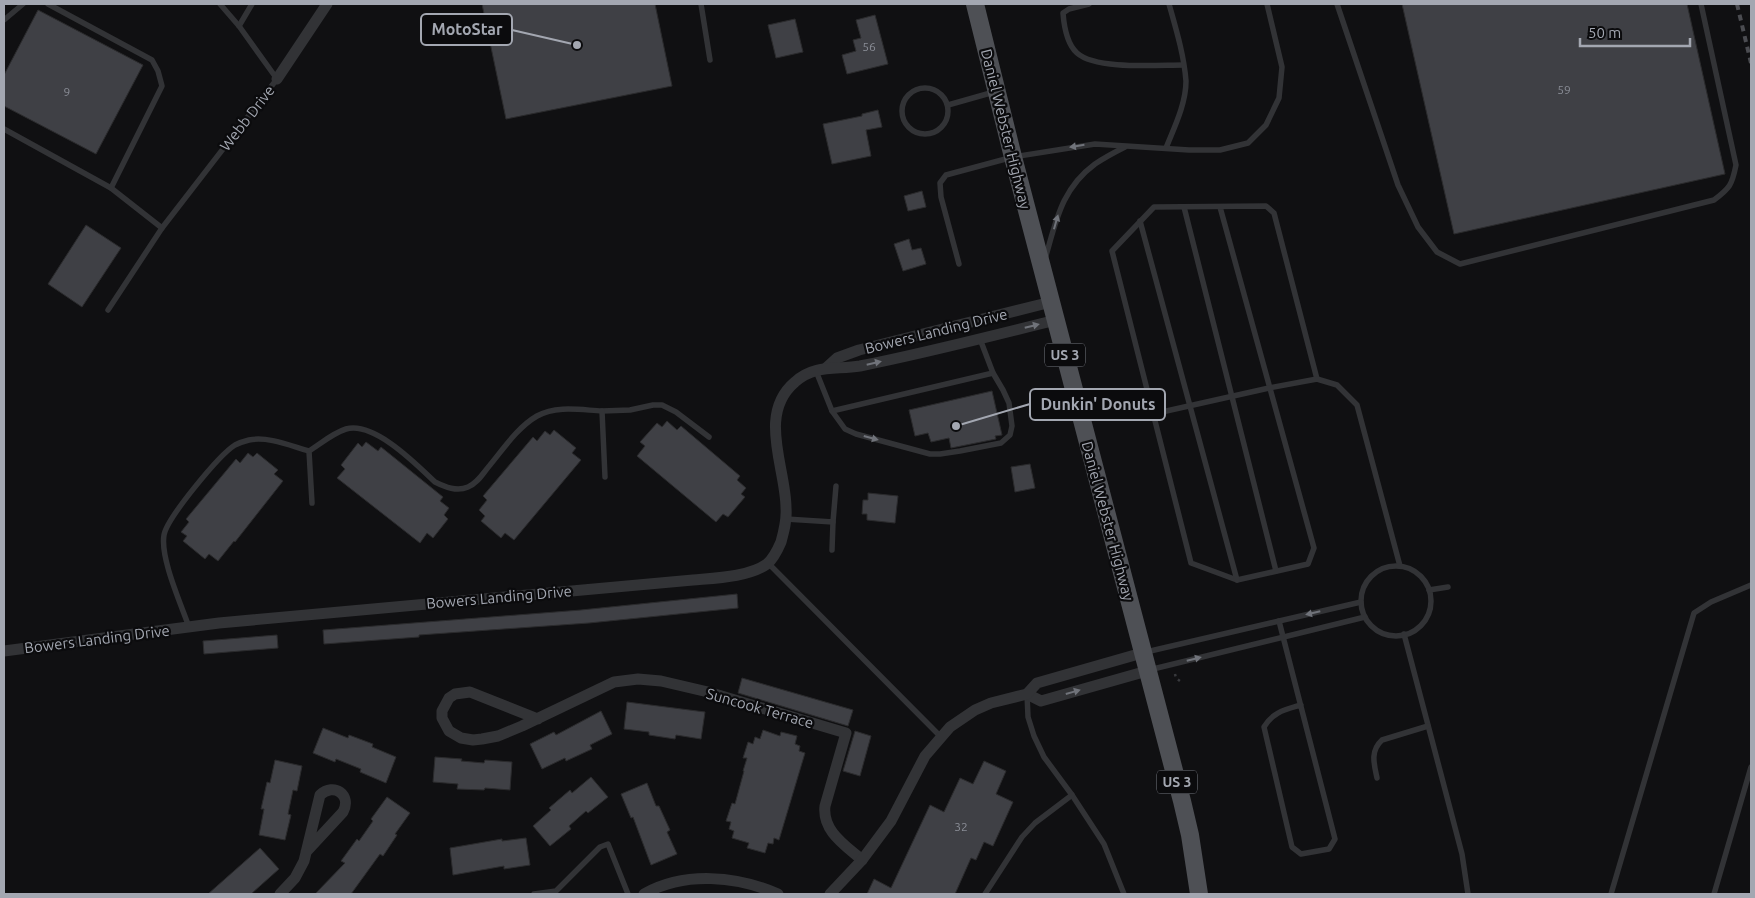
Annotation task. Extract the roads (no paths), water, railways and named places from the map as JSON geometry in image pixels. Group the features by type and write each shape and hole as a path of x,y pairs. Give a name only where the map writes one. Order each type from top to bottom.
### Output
{"main road":[{"name":"Daniel Webster Highway","path":"975,4 996,91 1184,810 1199,894"}],"street":[{"name":"Webb Drive","path":"276,80 327,4"},
{"name":"Bowers Landing Drive","path":"821,369 837,358 859,350 1051,302"},
{"name":"Bowers Landing Drive","path":"4,652 189,627 721,577 752,571 768,564 779,549 784,530 786,509 775,426 783,397 794,383 804,375 821,369 859,366 1056,320"},
{"path":"830,894 862,860 890,821 925,756 950,728 975,710 991,703 1027,694 1037,682 1142,653"},
{"path":"1027,694 1041,701 1147,671"},
{"name":"Suncook Terrace","path":"538,719 470,692 462,692 449,698 442,711 442,718 454,736 473,740 498,736 538,719 614,682 638,679 661,681 708,692 846,733 824,815 832,832 862,860"},
{"path":"280,894 295,878 306,852 320,795 332,789 340,792 344,795 346,804 343,812 306,852"},
{"path":"644,894 661,886 676,882 705,879 737,881 778,894"}],"lane":[{"path":"4,20 23,4"},
{"path":"48,4 152,60 158,71 162,86 110,188"},
{"path":"220,4 239,26 276,80"},
{"path":"239,26 252,4"},
{"path":"701,4 710,60"},
{"path":"1089,4 1069,9 1063,13 1070,43 1077,53 1090,60 1104,64 1183,65"},
{"path":"1166,148 1178,119 1186,82 1180,47 1169,4"},
{"path":"958,264 940,184 946,175 1013,156 1095,144 1125,147 1220,150 1248,143 1266,125 1279,98 1282,67 1266,4"},
{"path":"1337,4 1402,194 1418,227 1437,252 1460,264 1714,200 1728,190 1736,165 1701,4"},
{"name":"Webb Drive","path":"108,310 162,228 276,80"},
{"path":"923,88 938,92 948,105 947,120 943,126 931,134 923,135 909,129 904,123 902,108 904,100 916,90 923,88"},
{"path":"948,105 996,91"},
{"path":"4,129 110,188 162,228"},
{"path":"1043,269 1058,214 1071,187 1095,164 1125,147"},
{"path":"1220,207 1314,548 1308,564 1237,580 1191,563 1112,252 1154,207 1266,206 1274,213 1317,379"},
{"path":"1184,207 1276,571"},
{"path":"1140,221 1237,580"},
{"path":"821,369 832,411 845,429 856,434 930,454 960,451 1000,443 1010,435 1012,426 1004,390 993,374 980,339"},
{"path":"832,411 993,374"},
{"path":"1153,414 1317,379 1337,385 1357,405 1400,566"},
{"path":"189,627 165,554 164,534 171,519 204,476 224,454 235,445 247,440 256,439 309,451 346,429 357,428 366,430 386,440 435,482 444,487 460,489 475,483 524,426 536,416 546,412 564,409 630,410 662,405 676,412 709,436"},
{"path":"602,411 606,477"},
{"path":"309,451 312,503"},
{"path":"832,550 836,486"},
{"path":"786,519 833,522"},
{"path":"768,564 941,737"},
{"path":"1388,566 1400,566 1411,569 1421,576 1429,590 1431,598 1430,608 1426,619 1419,627 1409,633 1398,636 1387,635 1377,630 1365,617 1361,602 1362,590 1368,579 1388,566"},
{"path":"1611,894 1694,613 1711,602 1751,585"},
{"path":"1429,590 1448,587"},
{"path":"1142,653 1361,602"},
{"path":"1147,671 1365,617"},
{"path":"1279,621 1301,705 1335,839 1329,849 1302,854 1292,847 1264,727 1269,719 1278,711 1301,705"},
{"path":"1404,634 1462,854 1468,894"},
{"path":"1027,694 1028,717 1044,758 1072,795 1104,844 1124,894"},
{"path":"1377,778 1373,762 1377,745 1382,740 1428,726"},
{"path":"1714,894 1751,767"},
{"path":"985,894 1022,838 1035,823 1072,795"},
{"path":"534,894 556,891 600,847 608,844 628,894"}],"railway":[{"path":"1737,4 1751,63"}],"place":[{"name":"MotoStar","path":"577,45"},
{"name":"Dunkin' Donuts","path":"956,426"}]}
